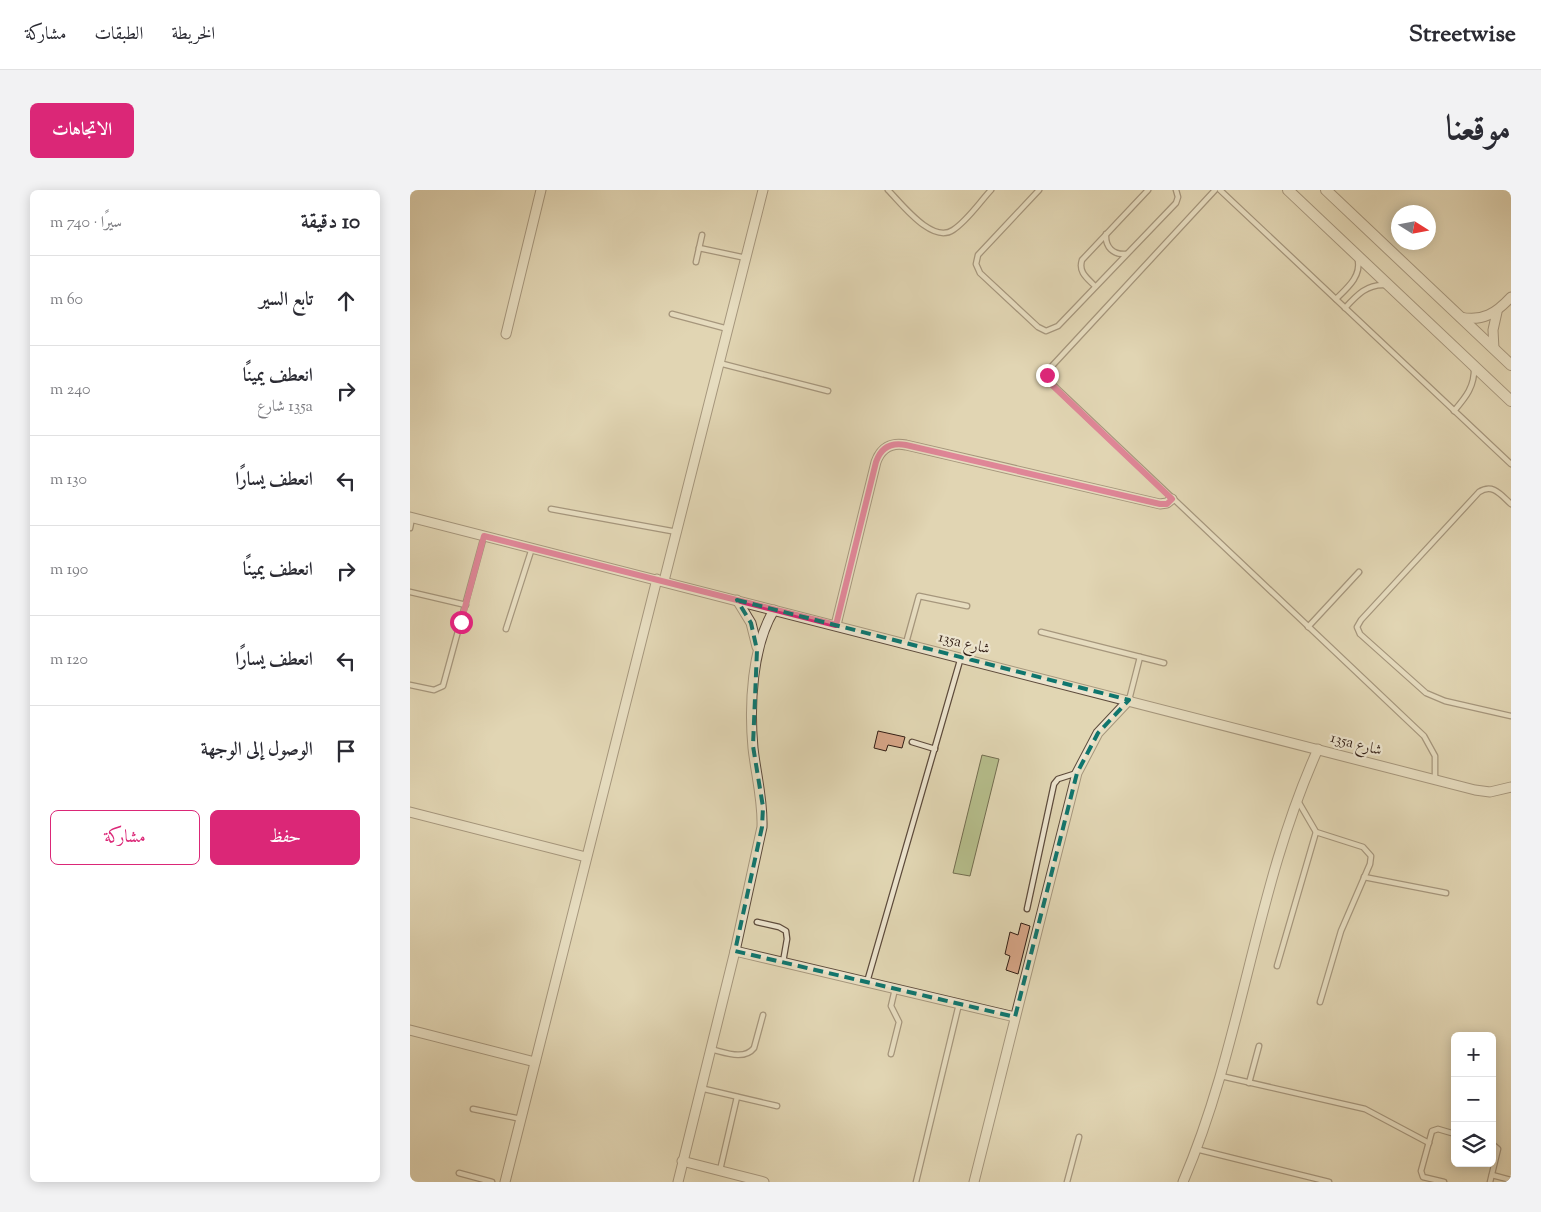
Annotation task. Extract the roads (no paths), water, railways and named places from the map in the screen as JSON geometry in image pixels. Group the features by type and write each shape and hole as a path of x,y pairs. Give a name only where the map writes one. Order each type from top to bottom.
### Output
{"street":[{"path":"506,334 541,190"},
{"path":"505,1182 586,857 661,580 677,532 763,190"},
{"path":"1288,190 1511,401"},
{"path":"1326,190 1511,365"},
{"path":"1460,317 1479,319 1497,312 1511,297"},
{"path":"1494,349 1493,330 1497,312"},
{"path":"836,625 876,462 884,448 890,444 906,445 1160,504 1167,504 1172,499"},
{"name":"135a شارع","path":"411,518 661,580 1435,780 1490,792 1511,787"},
{"path":"737,600 751,623 757,650"},
{"path":"678,1182 735,951 762,827 763,807 753,746 752,717 757,650 764,629 774,610"},
{"path":"974,1182 1077,773 1098,733 1129,700"},
{"path":"1184,1182 1221,1076 1274,868 1296,799 1318,749"},
{"path":"410,812 586,857"},
{"path":"735,951 1015,1017"},
{"path":"410,1030 535,1062"},
{"path":"682,1161 764,1182"}],"lane":[{"path":"888,190 927,228 939,234 953,230 991,190"},
{"path":"1039,190 978,255 977,269 1038,327 1046,331 1054,329 1176,203 1178,197 1176,190"},
{"path":"1095,286 1083,274 1080,264 1085,256 1148,190"},
{"path":"1214,190 1052,366 1047,375 1051,384 1424,736 1435,756 1435,780"},
{"path":"1220,190 1511,464"},
{"path":"1106,234 1106,240 1111,250 1127,254"},
{"path":"696,262 702,235"},
{"path":"699,248 746,258"},
{"path":"1336,299 1354,281 1358,264 1357,256"},
{"path":"1345,308 1362,290 1370,286 1388,286"},
{"path":"672,314 728,329"},
{"path":"719,362 828,391"},
{"path":"1454,411 1473,384 1474,366"},
{"path":"1511,504 1494,489 1489,488 1479,492 1361,620 1357,627 1360,634 1426,693 1439,699 1511,716"},
{"path":"551,509 677,532"},
{"path":"410,528 411,518"},
{"path":"410,685 437,690 443,686 484,536"},
{"path":"506,630 532,548"},
{"path":"1308,627 1359,572"},
{"path":"410,592 466,605"},
{"path":"906,643 919,596 967,606"},
{"path":"1041,632 1164,663"},
{"path":"866,982 961,657"},
{"path":"1129,700 1140,657"},
{"path":"912,742 935,749"},
{"path":"1027,909 1054,784 1058,778 1077,773"},
{"path":"1296,799 1316,832 1366,849 1371,860 1338,938 1320,1002"},
{"path":"1277,966 1316,832"},
{"path":"1364,877 1446,893"},
{"path":"757,922 783,928 786,931 788,939 783,962"},
{"path":"891,1054 899,1022 891,1004 895,989"},
{"path":"916,1182 959,1004"},
{"path":"710,1049 741,1056 751,1052 763,1015"},
{"path":"1248,1083 1259,1046"},
{"path":"1221,1076 1366,1109 1429,1143"},
{"path":"700,1088 776,1106"},
{"path":"720,1170 737,1097"},
{"path":"473,1108 521,1119"},
{"path":"1444,1182 1422,1176 1432,1131 1436,1129 1451,1133"},
{"path":"1067,1182 1079,1137"},
{"path":"1196,1149 1329,1182"},
{"path":"1490,1182 1494,1167"},
{"path":"459,1173 492,1182"},
{"path":"1492,1175 1511,1180"}]}
